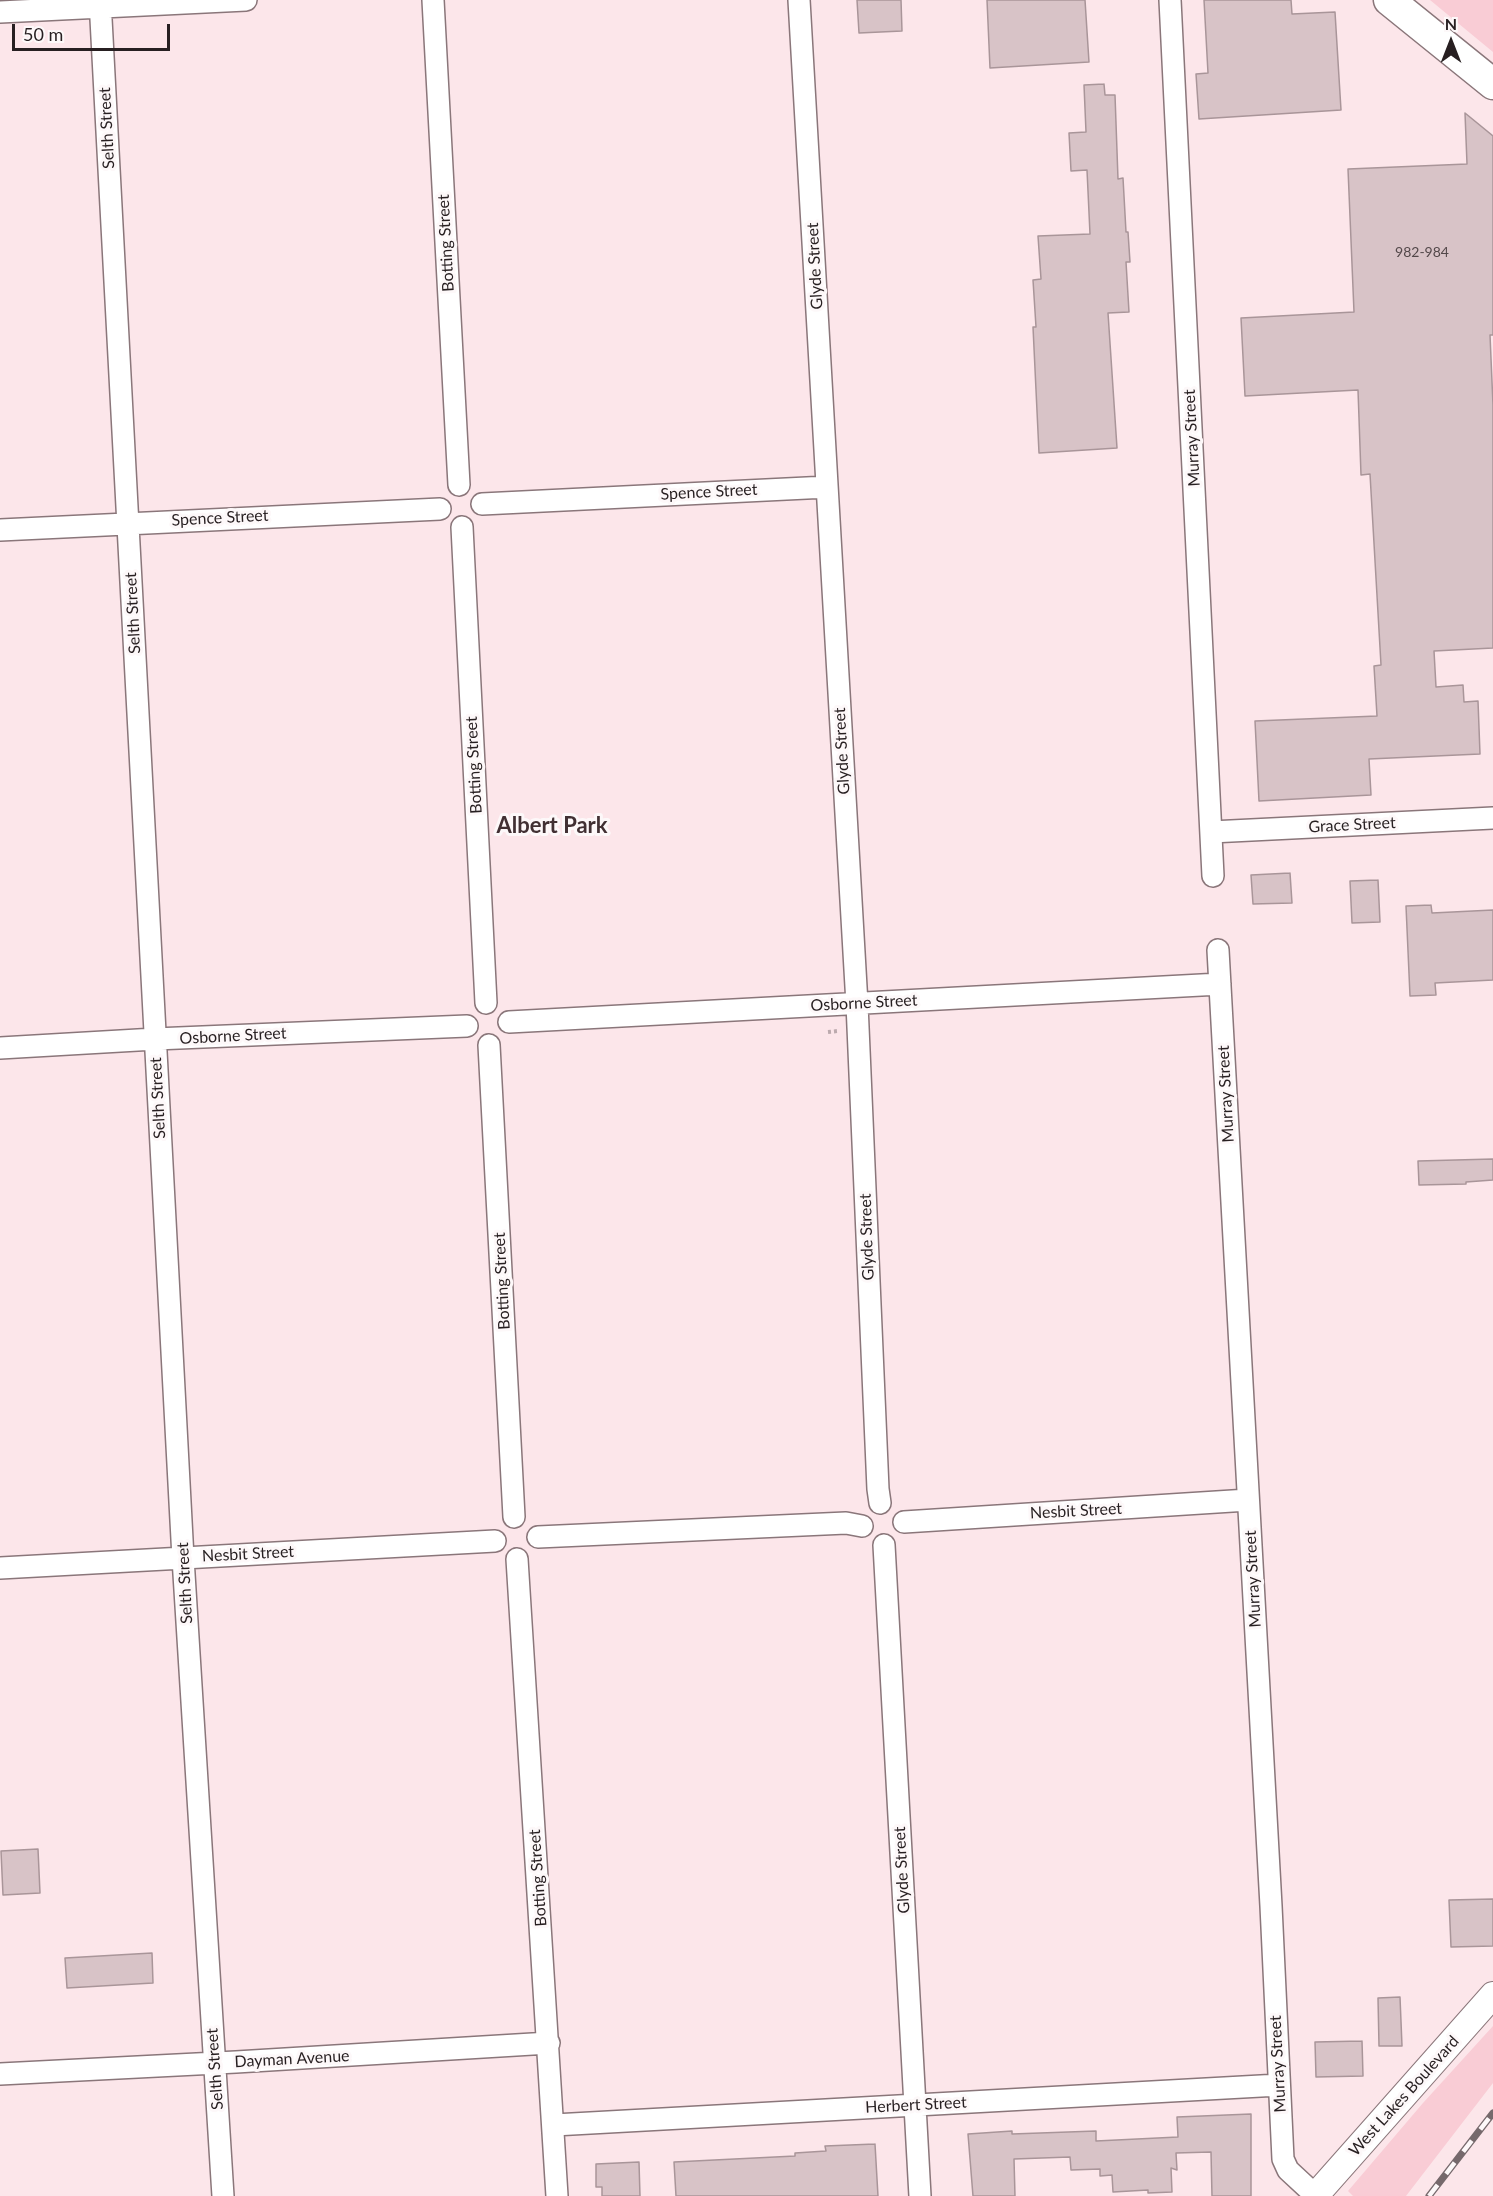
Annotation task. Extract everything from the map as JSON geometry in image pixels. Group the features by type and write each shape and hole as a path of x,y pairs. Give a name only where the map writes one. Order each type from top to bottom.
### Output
{"highway":[{"path":"1389,0 1493,84"}],"main road":[{"name":"West Lakes Boulevard","path":"1315,2195 1493,1995"}],"street":[{"path":"0,12 100,3 246,0"},
{"name":"Botting Street","path":"433,0 459,485"},
{"name":"Glyde Street","path":"799,0 857,1004 880,1503"},
{"name":"Murray Street","path":"1170,0 1213,876"},
{"name":"Selth Street","path":"100,3 183,1558 223,2196"},
{"path":"459,485 472,488 483,504 479,517 469,526 450,524 440,509 447,490 459,485"},
{"name":"Spence Street","path":"483,504 827,487"},
{"name":"Spence Street","path":"0,530 128,522 440,509"},
{"name":"Botting Street","path":"462,527 486,1003"},
{"name":"Grace Street","path":"1211,832 1493,818"},
{"name":"Murray Street","path":"1218,950 1283,2159 1288,2170 1315,2195"},
{"name":"Osborne Street","path":"509,1022 1220,984"},
{"path":"486,1003 497,1004 506,1011 509,1022 507,1033 500,1041 489,1045 479,1043 471,1036 467,1026 469,1015 475,1006 486,1003"},
{"name":"Osborne Street","path":"0,1048 467,1026"},
{"name":"Botting Street","path":"489,1045 514,1517"},
{"name":"Nesbit Street","path":"904,1522 1248,1500"},
{"path":"880,1503 894,1505 903,1515 904,1522 904,1529 897,1540 884,1545 872,1542 862,1526 864,1513 874,1504 880,1503"},
{"path":"514,1517 527,1520 534,1527 538,1537 537,1545 529,1555 518,1559 508,1558 500,1551 495,1541 496,1531 503,1522 514,1517"},
{"path":"538,1537 846,1523 862,1526"},
{"name":"Nesbit Street","path":"0,1568 495,1541"},
{"name":"Glyde Street","path":"884,1545 920,2196"},
{"name":"Botting Street","path":"518,1559 557,2196"},
{"name":"Dayman Avenue","path":"0,2074 549,2043"},
{"name":"Herbert Street","path":"554,2125 1279,2085"}],"shaded area":[{"path":"1430,0 1493,0 1493,52"},
{"path":"1493,2026 1493,2083 1406,2196 1353,2196 1348,2191"}],"building":[{"path":"857,0 901,0 902,31 859,33"},
{"path":"987,0 1085,0 1089,62 990,68"},
{"path":"1204,0 1291,0 1292,14 1335,12 1341,110 1199,119 1196,74 1208,73"},
{"path":"1104,84 1105,95 1115,95 1118,179 1123,178 1130,262 1126,262 1129,312 1108,313 1117,448 1039,453 1033,327 1036,327 1033,280 1041,279 1038,236 1090,234 1087,170 1071,171 1069,133 1086,132 1084,85"},
{"path":"1465,113 1493,136 1493,335 1490,335 1493,405 1493,648 1434,651 1436,687 1463,685 1464,702 1478,701 1480,754 1369,759 1371,795 1259,801 1255,721 1377,716 1374,666 1381,665 1370,474 1361,475 1358,390 1245,396 1241,318 1354,312 1348,169 1467,164"},
{"path":"1290,873 1292,903 1253,904 1251,875"},
{"path":"1378,880 1380,922 1352,923 1350,881"},
{"path":"1431,905 1432,913 1493,910 1493,980 1435,983 1436,995 1410,996 1406,906"},
{"path":"1493,1159 1493,1180 1466,1182 1466,1184 1419,1185 1418,1161"},
{"path":"38,1849 40,1893 3,1895 1,1851"},
{"path":"1493,1899 1493,1946 1451,1947 1449,1900"},
{"path":"152,1953 153,1983 67,1988 65,1958"},
{"path":"1400,1997 1402,2046 1379,2046 1378,1998"},
{"path":"1362,2041 1363,2076 1316,2077 1315,2042"},
{"path":"1251,2114 1251,2196 1212,2196 1211,2152 1176,2153 1177,2170 1171,2168 1172,2192 1148,2193 1148,2190 1113,2192 1112,2175 1100,2176 1100,2169 1071,2170 1070,2157 1014,2159 1015,2196 973,2196 968,2134 1012,2131 1012,2134 1096,2131 1096,2141 1178,2137 1177,2117"},
{"path":"875,2144 878,2196 676,2196 674,2162 795,2156 795,2153 826,2151 825,2146"},
{"path":"639,2162 640,2196 602,2196 602,2187 596,2187 596,2164"}],"railway":[{"path":"1429,2196 1493,2113"}],"district":[{"name":"Albert Park","path":"552,826"}]}
